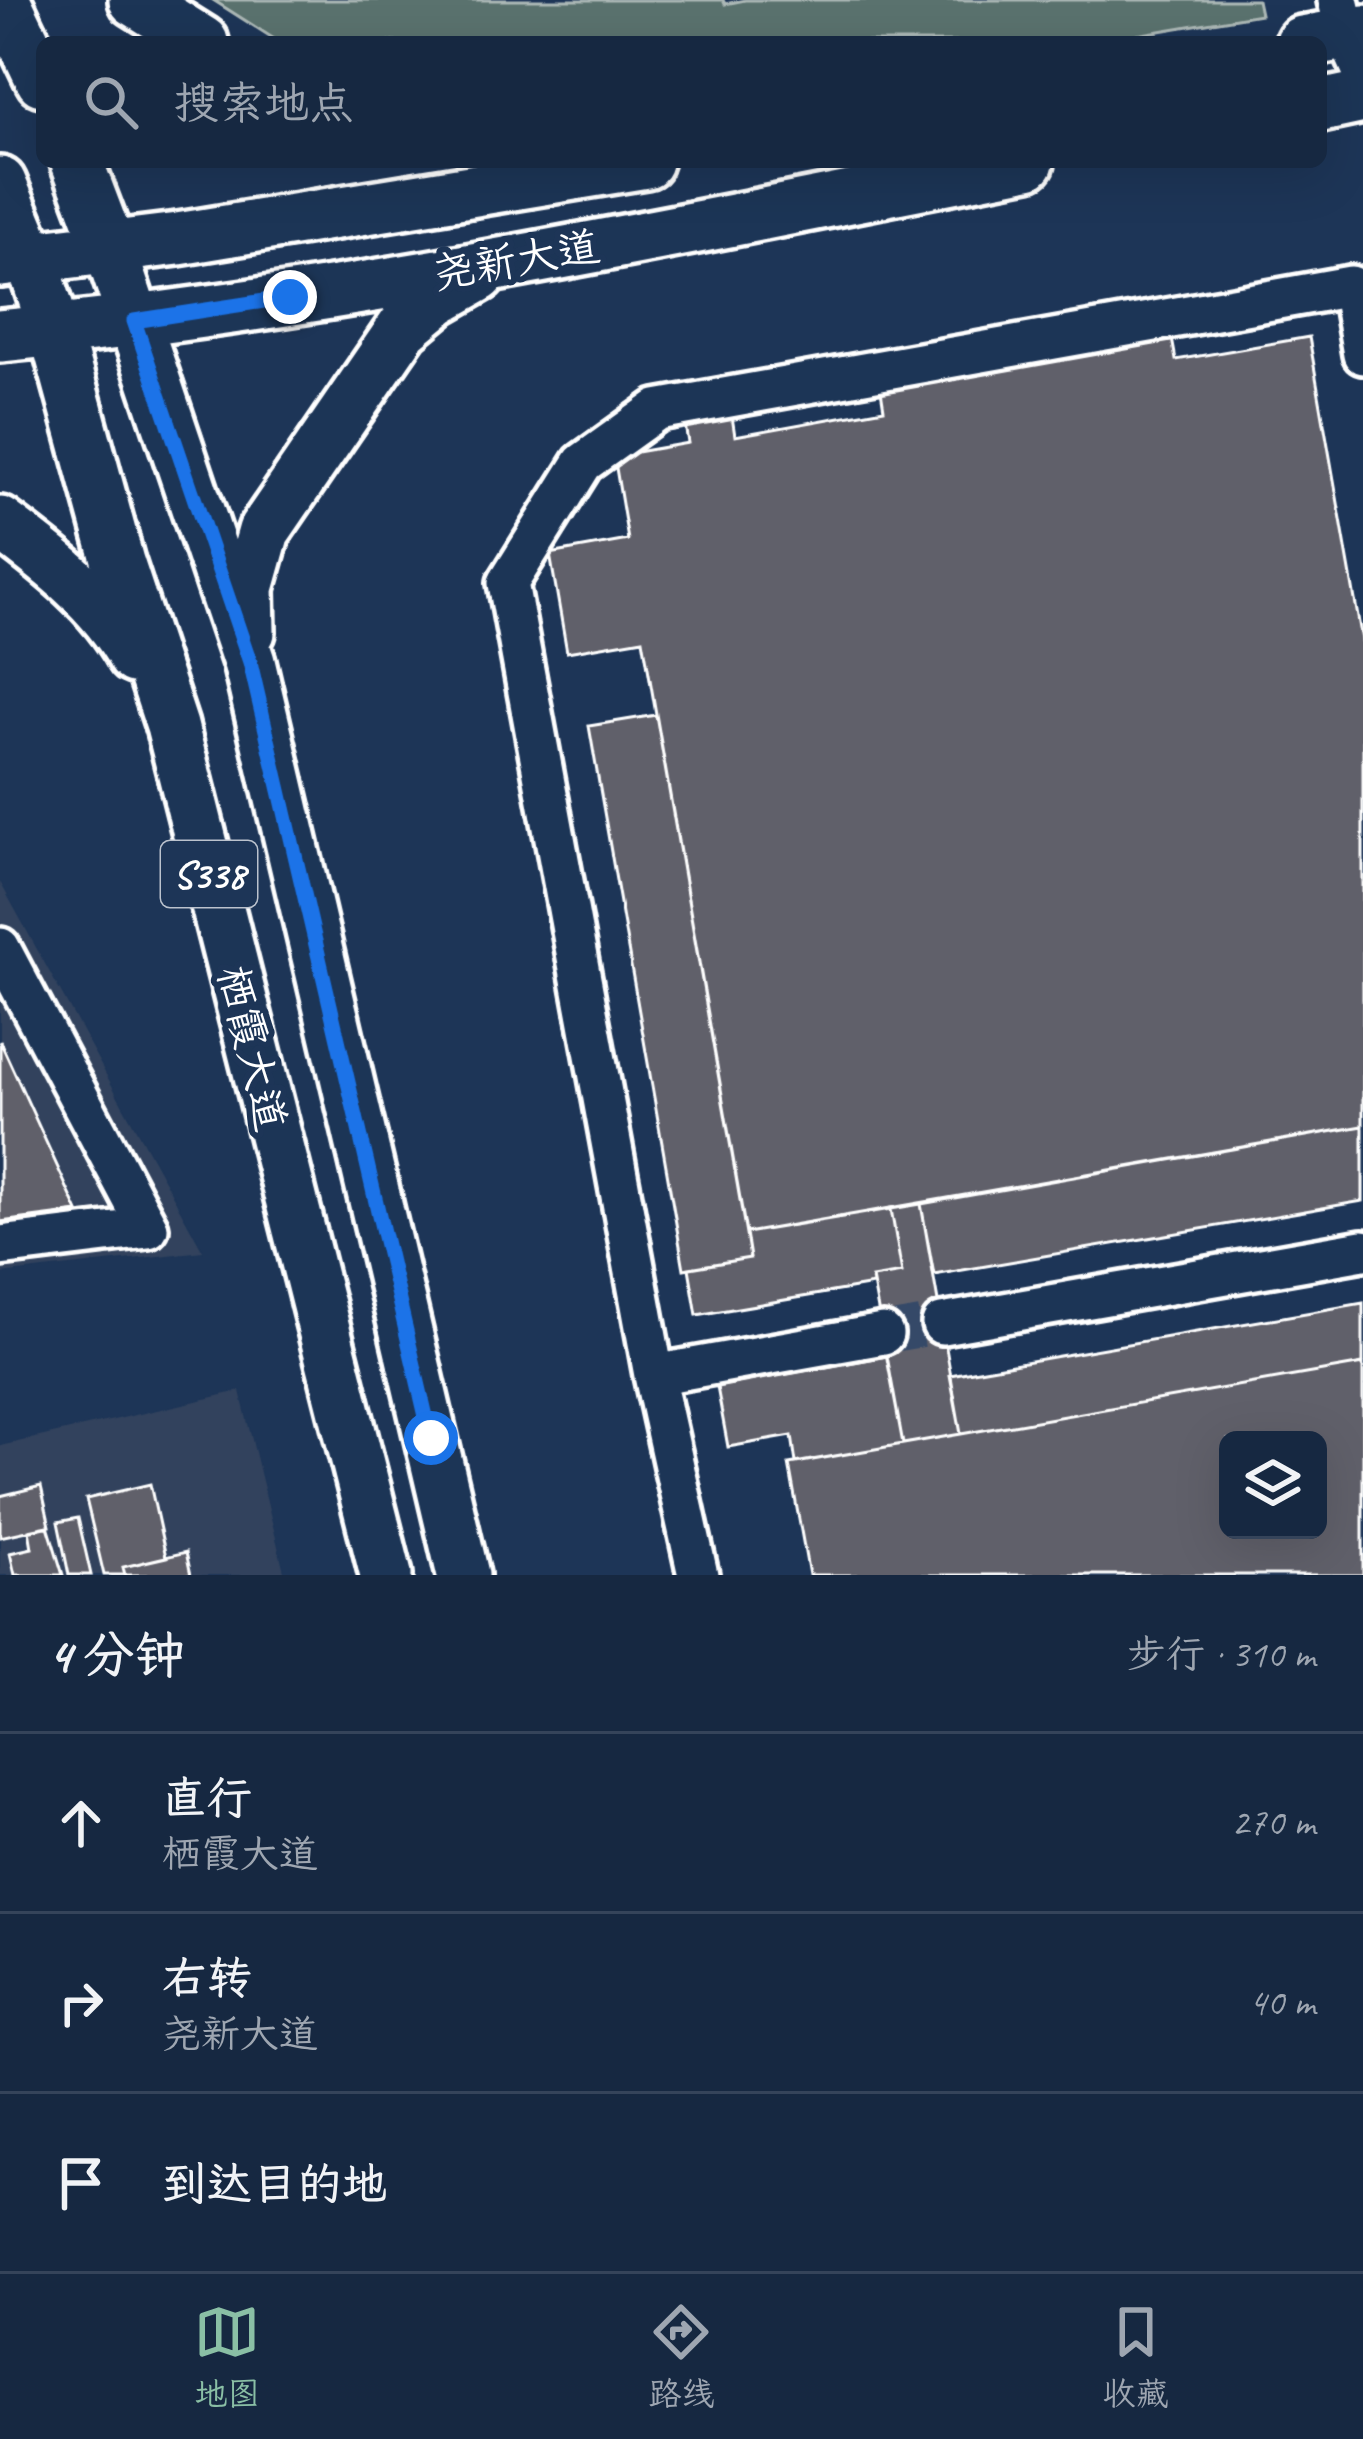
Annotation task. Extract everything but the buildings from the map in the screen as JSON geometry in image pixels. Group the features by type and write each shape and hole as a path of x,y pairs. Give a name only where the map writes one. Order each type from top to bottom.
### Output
{"main road":[{"path":"4,0 36,67"},
{"path":"135,0 192,36"},
{"path":"1327,105 1363,98"},
{"name":"栖霞大道","path":"78,168 110,248 250,662 463,1575"},
{"path":"433,168 492,185"},
{"name":"尧新大道","path":"16,260 606,168"},
{"name":"尧新大道","path":"0,336 134,321 505,262 997,168"},
{"name":"栖霞大道","path":"0,182 16,260 55,331 118,562 172,726 386,1575"},
{"path":"250,662 248,588 264,531 403,328 438,299 505,262"},
{"path":"0,523 59,568 119,630 172,726"}],"lane":[{"path":"698,1575 654,1375 508,583 583,463 657,410 1351,286 1363,354"},
{"path":"0,948 148,1228 0,1246"},
{"path":"942,1324 1363,1250"},
{"path":"654,1375 883,1334"}],"shaded area":[{"path":"0,882 203,1251 0,1274"},
{"path":"240,1391 285,1575 0,1575 0,1446"}],"green space":[{"path":"213,0 723,0 725,4 745,0 1257,0 1260,14 1130,36 270,36"}],"tunnel":[{"path":"883,1334 942,1324"}],"route":[{"path":"290,297 134,321 250,662 431,1438"}]}
